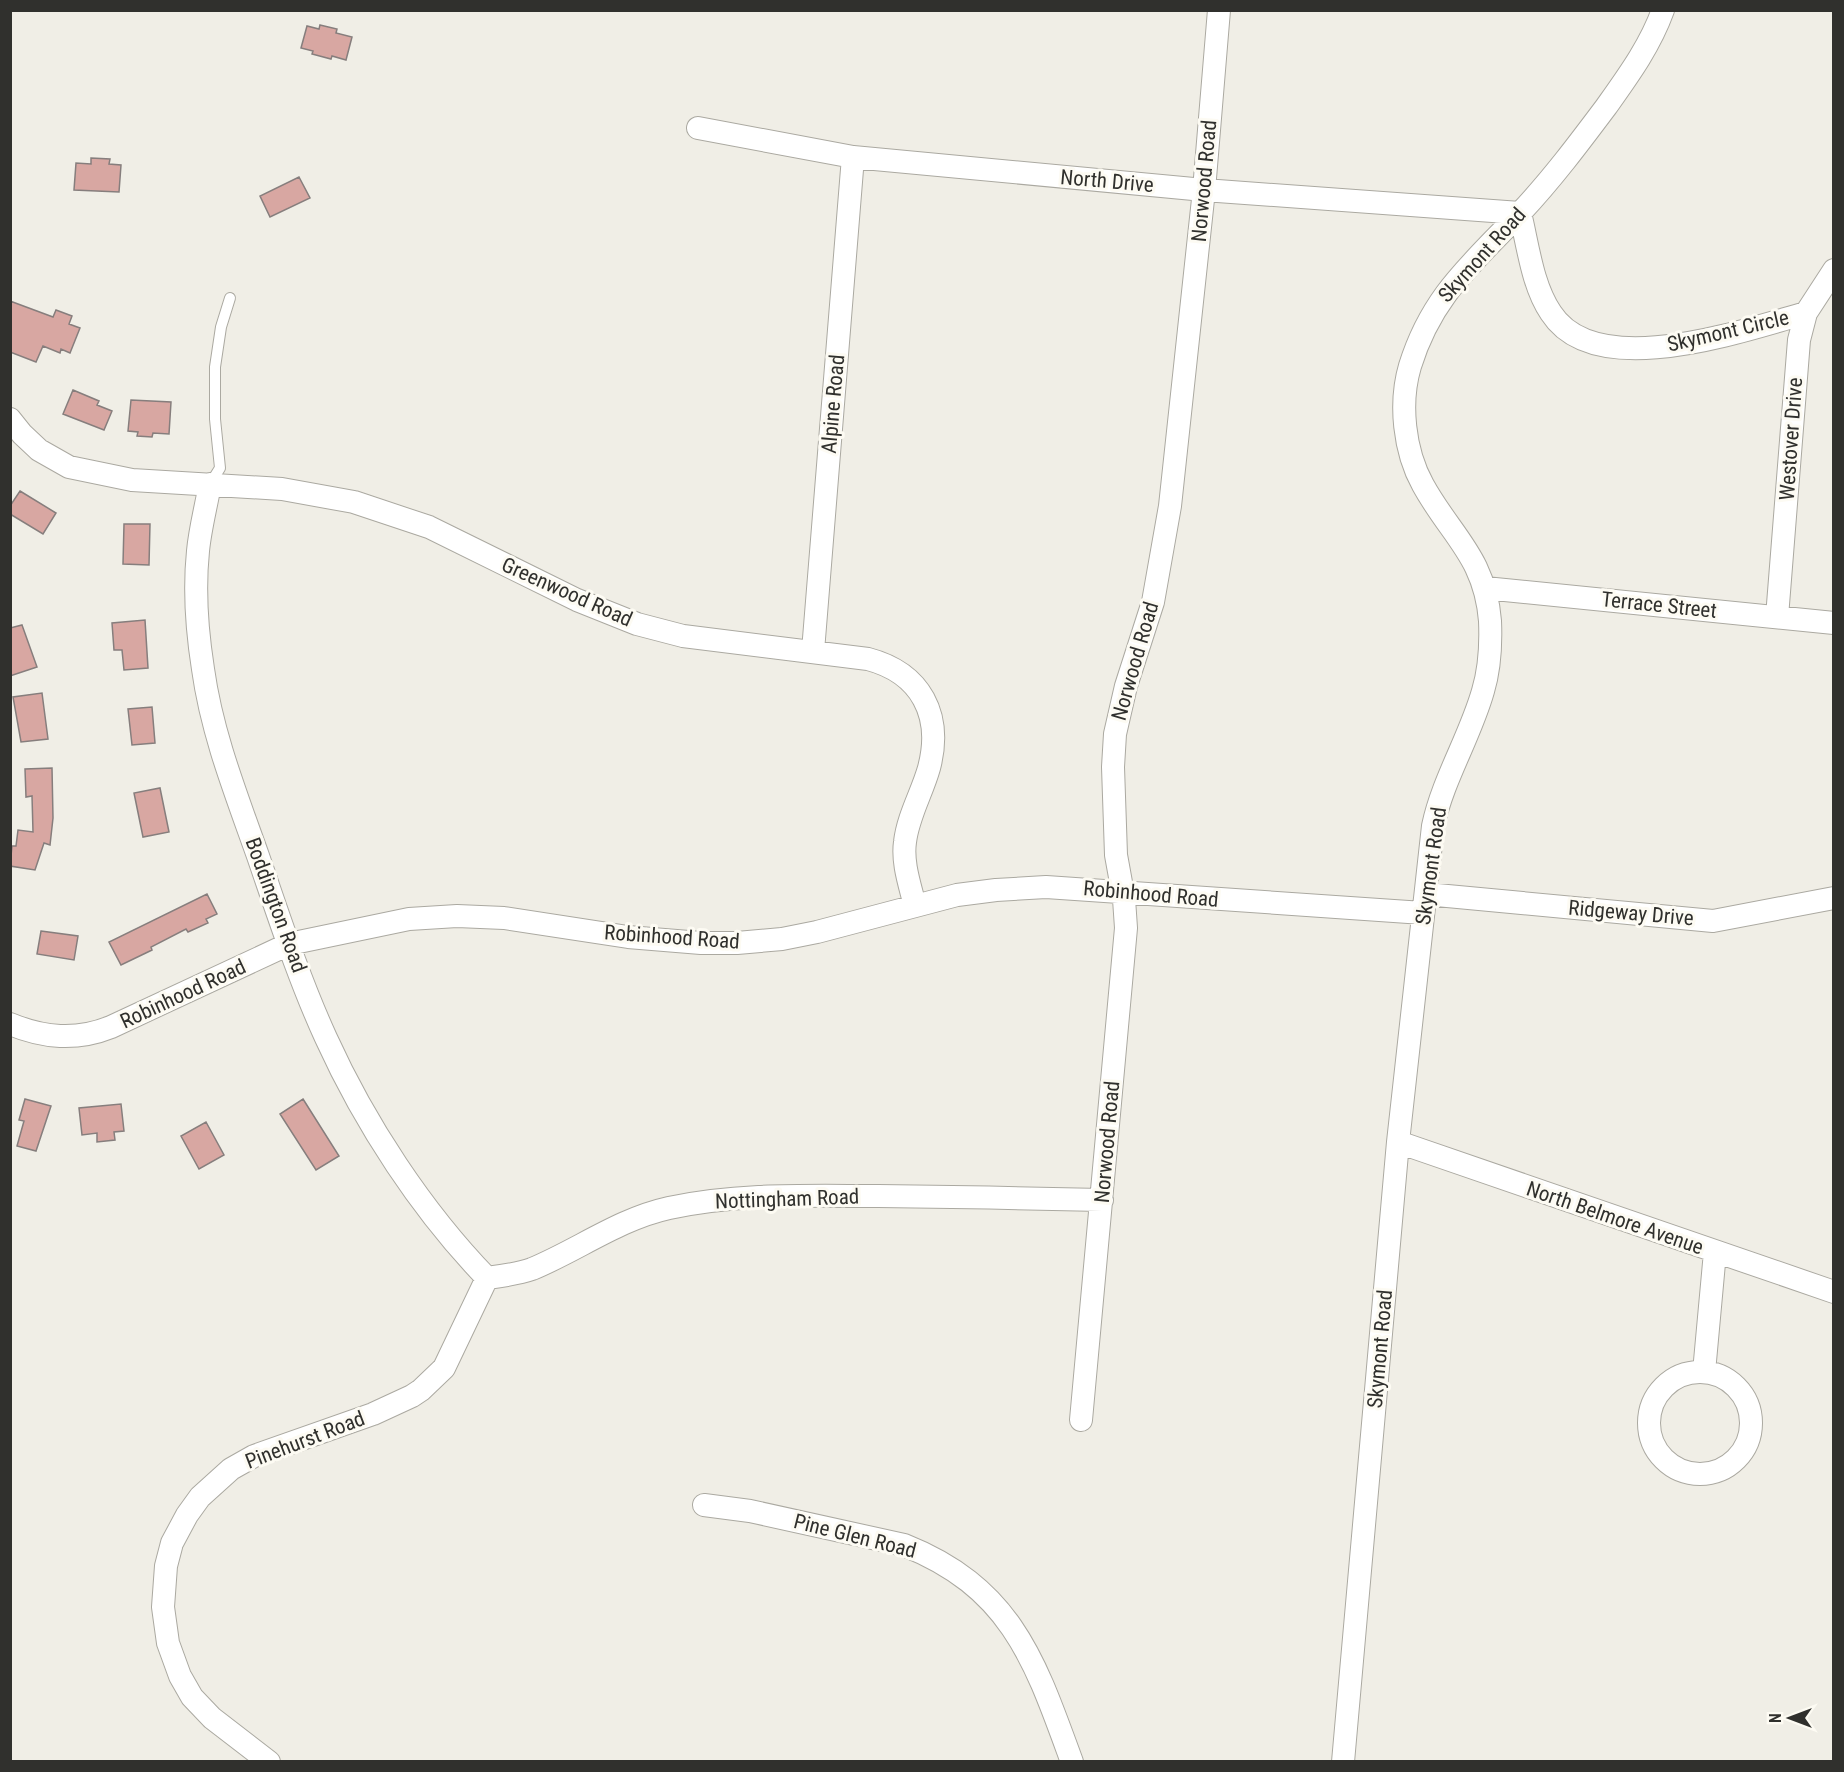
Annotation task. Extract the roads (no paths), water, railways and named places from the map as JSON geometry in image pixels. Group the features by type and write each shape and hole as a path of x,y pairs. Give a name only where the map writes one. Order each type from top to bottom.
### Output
{"street":[{"name":"Norwood Road","path":"1081,1420 1126,928 1123,892 1116,855 1113,767 1115,734 1126,686 1153,602 1170,506 1204,190 1219,10"},
{"name":"Skymont Road","path":"1343,1761 1398,1142 1432,826 1436,808 1476,712 1487,675 1490,645 1490,621 1485,588 1471,556 1419,478 1408,440 1405,398 1408,373 1416,347 1436,307 1481,251 1520,213 1562,166 1618,91 1653,37 1663,10"},
{"name":"North Drive","path":"698,128 853,157 1204,190 1520,213"},
{"name":"Alpine Road","path":"813,651 853,157"},
{"name":"Skymont Circle","path":"1520,213 1538,284 1550,313 1567,331 1585,340 1625,348 1659,347 1722,336 1806,313"},
{"name":"Westover Drive","path":"1777,617 1798,340 1806,313 1833,270"},
{"name":"Greenwood Road","path":"10,419 39,450 69,467 132,480 282,489 363,505 429,527 576,600 637,624 682,636 868,658 889,666 913,684 927,706 933,727 933,746 929,767 912,814 904,845 904,860 915,906"},
{"name":"Boddington Road","path":"210,484 198,551 197,586 200,651 207,696 220,749 289,944 326,1036 369,1120 444,1229 487,1278"},
{"name":"Terrace Street","path":"1485,588 1833,623"},
{"name":"Robinhood Road","path":"10,1024 39,1034 57,1037 98,1032 289,944 409,919 457,916 533,921 639,938 701,943 782,939 957,896 1016,888 1066,888 1425,904"},
{"name":"Ridgeway Drive","path":"1425,904 1713,921 1833,898"},
{"name":"North Belmore Avenue","path":"1398,1142 1833,1292"},
{"name":"Nottingham Road","path":"487,1278 530,1270 601,1233 642,1216 706,1202 766,1197 853,1196 1102,1200"},
{"path":"1704,1372 1715,1252"},
{"name":"Pinehurst Road","path":"269,1761 212,1718 192,1697 180,1676 168,1643 163,1607 166,1566 172,1543 200,1497 231,1469 254,1456 373,1414 421,1390 444,1368 487,1278"},
{"path":"1704,1372 1725,1379 1741,1393 1750,1412 1750,1426 1745,1447 1731,1463 1719,1470 1698,1474 1676,1468 1659,1453 1650,1432 1649,1416 1658,1395 1668,1383 1689,1373 1704,1372"},
{"name":"Pine Glen Road","path":"704,1504 750,1511 904,1545 927,1555 961,1575 1002,1613 1027,1650 1043,1684 1072,1761"}],"lane":[{"path":"210,484 220,468 215,418 215,367 220,327 230,298"}]}
